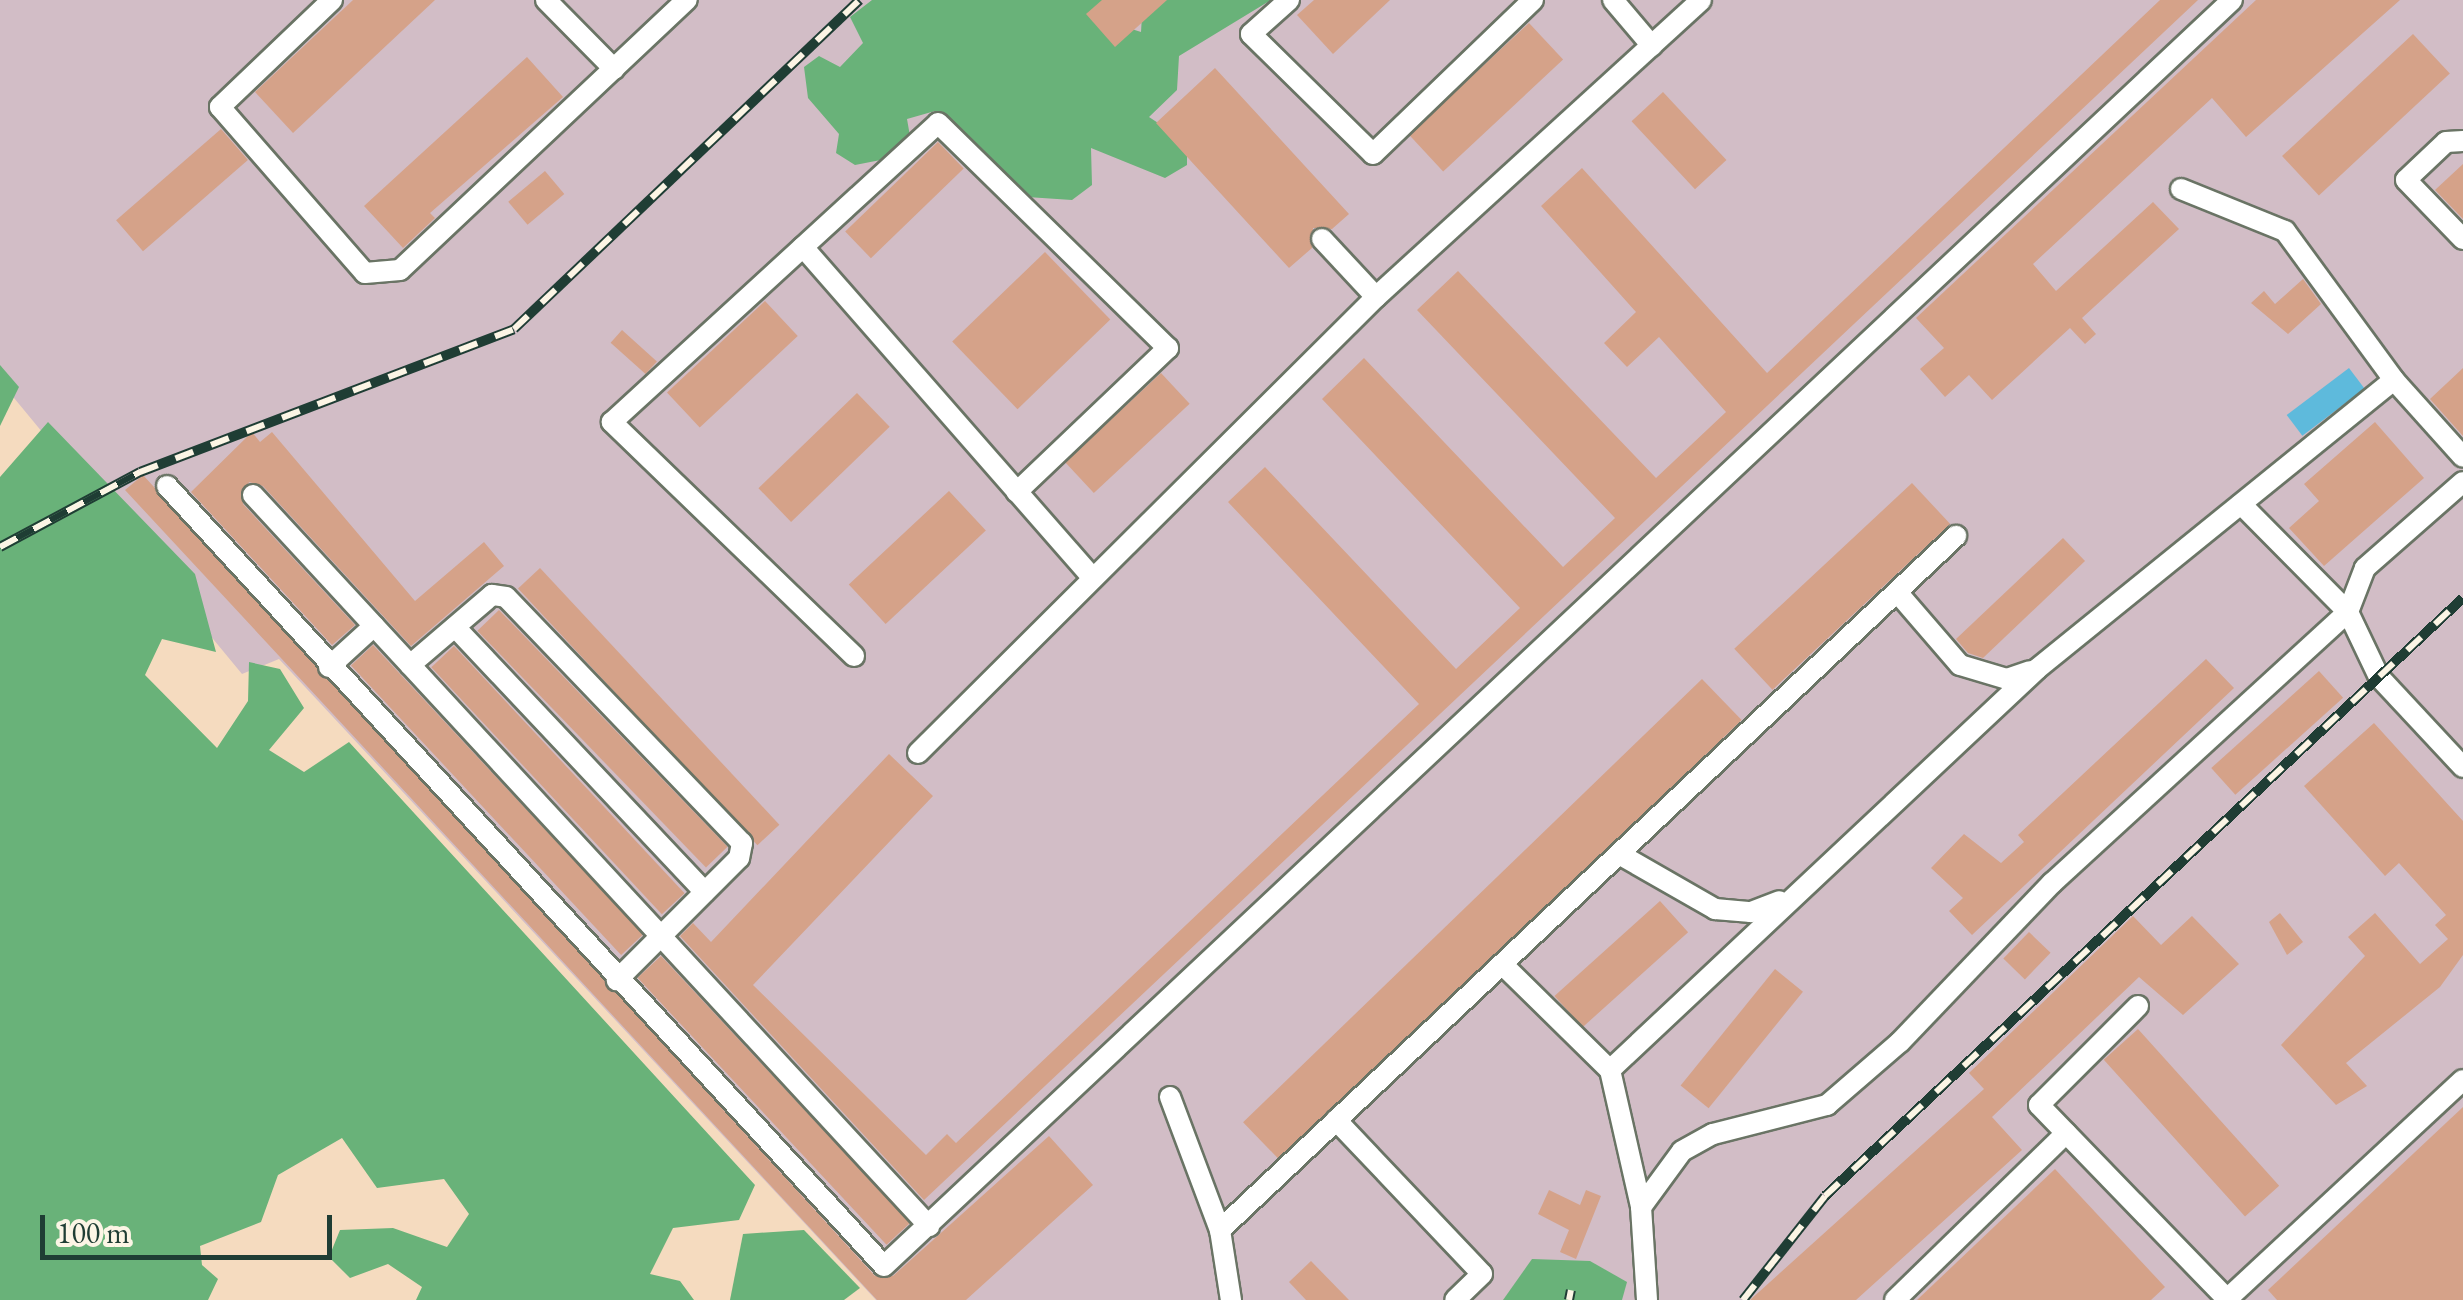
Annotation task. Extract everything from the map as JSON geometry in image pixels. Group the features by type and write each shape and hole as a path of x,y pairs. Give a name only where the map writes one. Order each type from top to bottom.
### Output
{"street":[{"path":"332,0 220,107 365,274 400,270 687,0"},
{"path":"546,0 614,69"},
{"path":"1289,0 1251,34 1373,154 1533,0"},
{"path":"1613,0 1652,46"},
{"path":"918,753 1376,297 1701,0"},
{"path":"167,486 616,980 884,1266 2232,0"},
{"path":"854,656 612,422 938,123 1168,348 1017,492"},
{"path":"2463,141 2446,142 2406,180 2463,239"},
{"path":"2181,189 2285,230 2394,380 2463,457"},
{"path":"1322,238 1376,297"},
{"path":"803,247 1094,578"},
{"path":"1610,1070 1785,899 2037,669 2394,380"},
{"path":"1641,1207 1656,1177 1713,1134 1827,1105 2348,612 2366,568 2463,482"},
{"path":"253,495 929,1226"},
{"path":"2241,504 2348,612 2379,677 2463,768"},
{"path":"1220,1230 1956,536"},
{"path":"1897,592 1960,665 2007,679 2037,669"},
{"path":"410,665 492,595 506,597 742,843 705,892 616,980"},
{"path":"329,667 374,626"},
{"path":"455,626 705,892"},
{"path":"1619,854 1715,908 1751,912 1785,899"},
{"path":"1502,964 1610,1070 1641,1207 1647,1300"},
{"path":"2138,1006 2039,1106 2227,1300 2463,1080"},
{"path":"1170,1097 1220,1230 1231,1300"},
{"path":"1336,1120 1482,1274 1454,1300"},
{"path":"1895,1300 2066,1133"}],"shaded area":[{"path":"0,0 2463,0 2463,1300 876,1300 279,659 242,674 0,381"}],"green space":[{"path":"872,0 1104,0 1097,18 1141,32 1143,0 1271,0 1179,56 1177,90 1149,117 1187,142 1187,165 1165,178 1091,148 1092,185 1072,200 1014,196 962,153 964,131 935,111 907,119 911,142 896,157 855,165 836,153 839,134 808,98 804,67 819,56 840,67 863,43 850,17"},
{"path":"0,365 19,387 0,426"},
{"path":"48,422 195,574 216,652 162,639 145,675 217,748 248,701 249,662 280,669 304,708 269,750 304,772 349,742 755,1185 739,1220 673,1228 650,1274 680,1281 694,1300 416,1300 422,1287 388,1264 350,1278 329,1257 340,1230 393,1228 447,1247 469,1214 444,1179 377,1188 342,1138 278,1175 261,1222 200,1246 202,1265 218,1279 208,1300 0,1300 0,477"},
{"path":"804,1230 860,1288 844,1300 730,1300 743,1234"},
{"path":"1532,1259 1590,1261 1627,1282 1622,1300 1503,1300"}],"water":[{"path":"2349,368 2365,389 2302,436 2287,415"}],"building":[{"path":"353,0 435,0 293,133 255,92"},
{"path":"1102,0 1167,0 1115,47 1086,14"},
{"path":"1314,0 1390,0 1333,54 1297,15"},
{"path":"2160,0 2198,0 924,1200 680,936 693,923 711,942 889,754 933,796 753,985 926,1155 947,1134 956,1143 1419,704 1228,502 1265,467 1456,669 1520,608 1322,399 1364,358 1563,567 1615,518 1417,310 1458,271 1656,478 1726,412 1659,337 1627,367 1604,343 1636,312 1541,206 1582,168 1767,373"},
{"path":"2256,0 2400,0 2246,137 2212,98 2033,264 2056,291 2153,202 2179,229 2082,318 2096,334 2085,344 2070,328 1992,400 1969,375 1945,397 1920,369 1944,348 1916,318"},
{"path":"1529,23 1563,60 1443,171 1409,135"},
{"path":"2413,34 2450,73 2319,196 2282,156"},
{"path":"527,57 563,97 430,213 435,218 403,248 364,206"},
{"path":"1215,68 1349,214 1332,229 1313,228 1312,248 1289,268 1156,123"},
{"path":"1663,92 1726,160 1695,189 1632,121"},
{"path":"221,129 248,160 143,251 116,220"},
{"path":"938,142 964,169 871,258 845,232"},
{"path":"2463,164 2463,219 2435,190"},
{"path":"545,171 564,194 528,225 508,202"},
{"path":"1045,252 1110,320 1018,409 952,342"},
{"path":"2303,279 2321,304 2288,334 2251,303 2264,291 2275,304"},
{"path":"765,301 798,336 700,427 667,392"},
{"path":"622,330 657,361 646,374 611,343"},
{"path":"2463,368 2463,436 2430,399"},
{"path":"1161,373 1190,404 1094,493 1065,462"},
{"path":"857,393 890,427 791,522 758,488"},
{"path":"2375,422 2424,478 2324,566 2289,528 2319,501 2304,484"},
{"path":"252,432 260,442 272,432 415,601 484,542 504,566 411,646 263,486 249,482 243,504 355,625 332,645 191,492"},
{"path":"143,475 875,1276 893,1276 1049,1136 1093,1185 966,1300 877,1300 125,490"},
{"path":"1912,483 1950,524 1772,690 1734,649"},
{"path":"949,491 986,530 886,624 849,584"},
{"path":"2063,538 2085,561 1983,658 1968,653 1956,639"},
{"path":"540,568 779,825 757,845 518,588"},
{"path":"499,610 728,847 706,868 477,631"},
{"path":"373,645 643,935 621,955 351,665"},
{"path":"454,646 685,893 662,914 431,667"},
{"path":"2206,659 2234,688 1972,935 1949,911 1963,898 1931,868 1964,834 2001,863 2024,842 2018,835"},
{"path":"2319,671 2343,698 2235,795 2211,768"},
{"path":"1702,679 1742,720 1283,1163 1243,1122"},
{"path":"2374,723 2463,821 2463,955 2440,987 2346,1063 2367,1086 2336,1105 2281,1045 2365,956 2348,937 2375,913 2420,964 2448,939 2435,925 2446,915 2399,863 2385,876 2304,786"},
{"path":"1660,901 1688,932 1583,1027 1554,996"},
{"path":"2280,913 2303,942 2287,955 2269,922"},
{"path":"2133,916 2161,945 2192,916 2239,964 2183,1015 2139,977 1992,1117 2022,1150 1856,1300 1750,1300 1984,1089 1969,1073"},
{"path":"2029,932 2051,953 2025,979 2003,959"},
{"path":"661,956 910,1223 887,1245 638,978"},
{"path":"1775,969 1803,992 1709,1108 1681,1086"},
{"path":"2138,1029 2279,1186 2245,1217 2104,1060"},
{"path":"2463,1107 2463,1300 2277,1300 2268,1290"},
{"path":"2055,1169 2165,1287 2151,1300 1917,1300"},
{"path":"1549,1190 1580,1205 1586,1190 1601,1196 1576,1259 1560,1252 1569,1230 1538,1214"},
{"path":"1311,1261 1349,1300 1306,1300 1289,1282"}],"railway":[{"path":"0,547 140,472 514,329 859,0"},
{"path":"1743,1300 1825,1196 2463,598"},
{"path":"1569,1300 1571,1290"}]}
